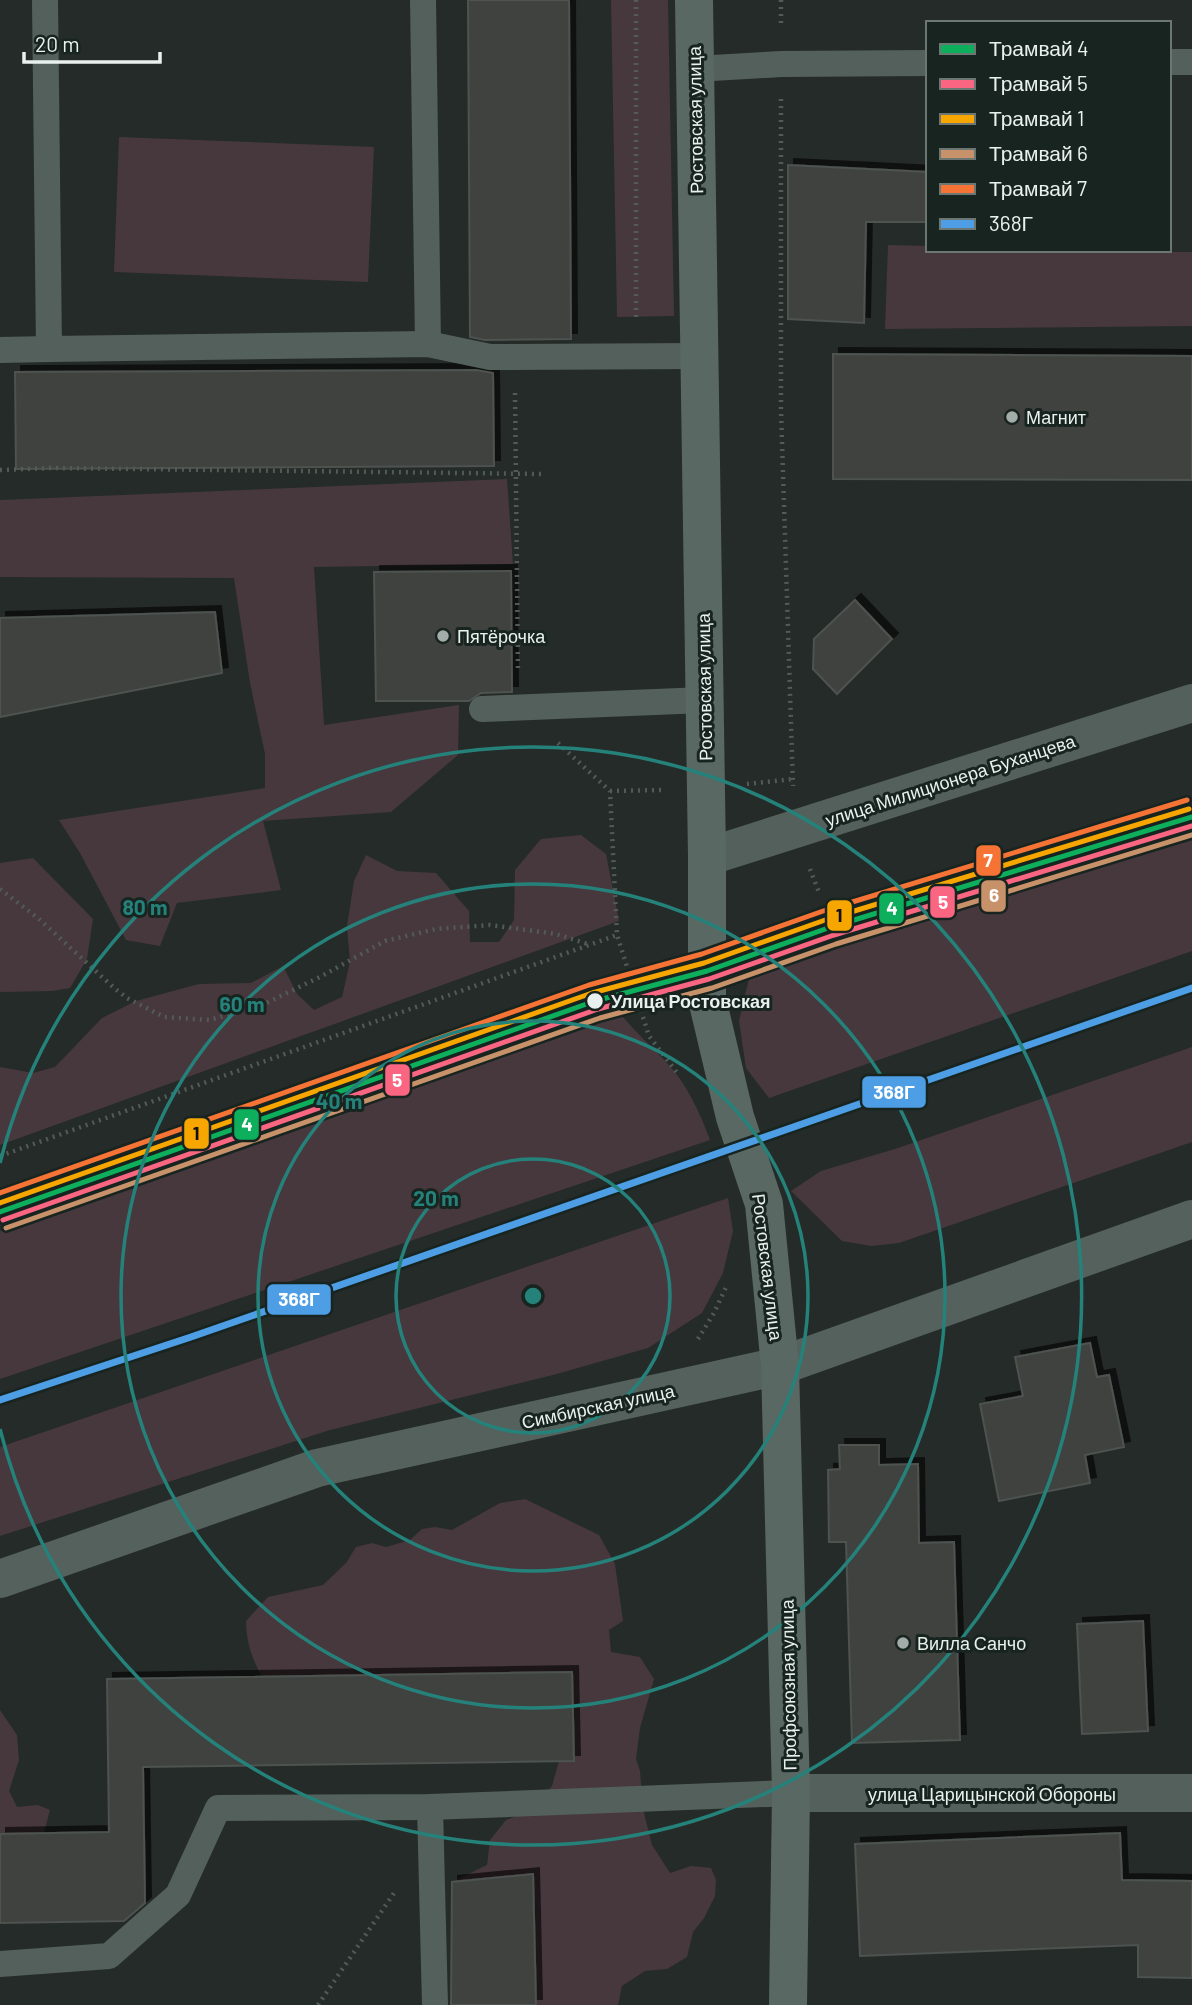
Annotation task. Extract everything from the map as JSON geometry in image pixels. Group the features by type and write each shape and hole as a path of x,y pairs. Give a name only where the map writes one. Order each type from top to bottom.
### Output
{"main road":[{"name":"Ростовская улица","path":"694,0 707,999 735,1116 764,1204 780,1366"},
{"name":"Симбирская улица","path":"0,1579 317,1468 780,1366 1192,1219"},
{"name":"Профсоюзная улица","path":"780,1366 791,1793 788,2005"}],"street":[{"name":"улица Милиционера Буханцева","path":"707,857 1192,703"},
{"name":"улица Царицынской Обороны","path":"791,1793 1192,1793"}],"lane":[{"path":"45,0 49,349"},
{"path":"424,0 428,344"},
{"path":"1171,62 1192,62"},
{"path":"695,69 781,64 926,63"},
{"path":"0,350 428,344 490,357 699,356"},
{"path":"482,709 704,700"},
{"path":"0,1964 109,1956 178,1895 218,1808 430,1807 791,1793"},
{"path":"430,1807 435,2005"}],"path":[{"path":"636,0 636,357"},
{"path":"780,0 781,410 795,830 820,895"},
{"path":"514,473 515,391"},
{"path":"0,470 52,468 541,474"},
{"path":"0,889 38,918 127,998 164,1017 209,1020 258,1007 320,977 385,940 436,929 490,925 556,934 591,945"},
{"path":"0,1156 617,935 649,1036 685,1083"},
{"path":"670,1390 673,1371 690,1351 714,1313 731,1278"},
{"path":"318,2005 394,1893"}],"shaded area":[{"path":"611,0 668,0 674,316 617,317"},
{"path":"119,137 374,147 368,282 114,272"},
{"path":"888,245 926,246 926,252 1192,252 1192,326 885,329"},
{"path":"507,479 513,564 314,567 324,725 459,705 458,755 391,812 263,821 281,890 177,903 160,946 126,940 80,853 59,820 265,788 265,754 250,683 234,578 0,577 0,500"},
{"path":"1192,830 1192,951 769,1098 746,1068 739,1021 751,970"},
{"path":"581,835 606,854 619,921 0,1145 0,1067 33,1073 55,1067 102,1018 136,1001 199,984 251,983 283,966 297,994 314,1010 342,997 350,962 347,926 354,881 366,855 397,871 436,873 469,911 470,942 499,942 514,920 515,870 541,839"},
{"path":"33,858 93,919 87,959 70,988 0,992 0,863"},
{"path":"618,1011 681,1080 710,1140 0,1379 0,1231"},
{"path":"1192,1047 1192,1142 899,1243 872,1246 842,1241 791,1191 821,1171 895,1149"},
{"path":"728,1198 733,1231 723,1273 702,1313 648,1348 553,1375 330,1430 0,1536 0,1447"},
{"path":"525,1499 599,1535 615,1564 623,1621 609,1630 611,1652 640,1657 654,1679 640,1728 636,1759 640,1771 643,1809 652,1845 670,1873 691,1866 711,1868 716,1880 715,1896 693,1932 687,1957 667,1969 645,1971 622,1986 618,2005 536,2005 533,1874 452,1882 487,1865 490,1840 506,1820 530,1811 552,1786 559,1761 262,1677 247,1636 246,1621 268,1597 323,1585 346,1563 356,1547 372,1543 386,1547 410,1540 422,1529 435,1527 452,1530 500,1503"},
{"path":"0,1710 17,1735 19,1760 9,1791 17,1807 38,1805 50,1810 44,1833 0,1834"}],"building":[{"path":"468,0 569,0 571,339 485,340 470,337"},
{"path":"788,165 926,172 926,222 866,222 864,323 788,319"},
{"name":"Магнит","path":"833,354 1192,356 1192,480 833,479"},
{"path":"476,370 493,373 494,466 16,469 15,372"},
{"name":"Пятёрочка","path":"511,571 512,692 481,693 469,701 376,701 374,572"},
{"path":"855,600 892,639 837,694 813,669 814,639"},
{"path":"215,612 222,673 0,717 0,618"},
{"path":"1090,1343 1097,1377 1109,1375 1124,1447 1085,1455 1090,1483 999,1501 980,1404 1023,1396 1015,1357"},
{"name":"Вилла Санчо","path":"839,1445 879,1445 879,1465 918,1464 919,1543 954,1542 960,1740 852,1743 846,1542 829,1542 828,1470 840,1469"},
{"path":"1143,1621 1148,1731 1082,1734 1077,1624"},
{"path":"572,1672 574,1761 143,1767 145,1903 124,1921 0,1923 0,1834 109,1832 107,1679"},
{"path":"1120,1833 1122,1880 1192,1881 1192,1978 1138,1977 1138,1945 860,1956 855,1844"},
{"path":"533,1874 536,2005 451,2005 452,1882"}],"tram line":[{"name":"7","path":"0,1193 589,985 702,954 826,910 1187,800"},
{"name":"1","path":"0,1203 592,993 704,963 828,919 1189,809"},
{"name":"4","path":"0,1212 595,1001 707,971 831,927 1192,817"},
{"name":"5","path":"3,1220 598,1009 709,979 834,935 1192,826"},
{"name":"6","path":"6,1228 600,1018 712,988 836,944 1192,835"}],"transit line":[{"name":"368Г","path":"0,1400 191,1337 1192,988"}],"place":[{"name":"Магнит","path":"1012,417"},
{"name":"Пятёрочка","path":"443,636"},
{"name":"Улица Ростовская","path":"595,1001"},
{"name":"Вилла Санчо","path":"903,1643"}]}
